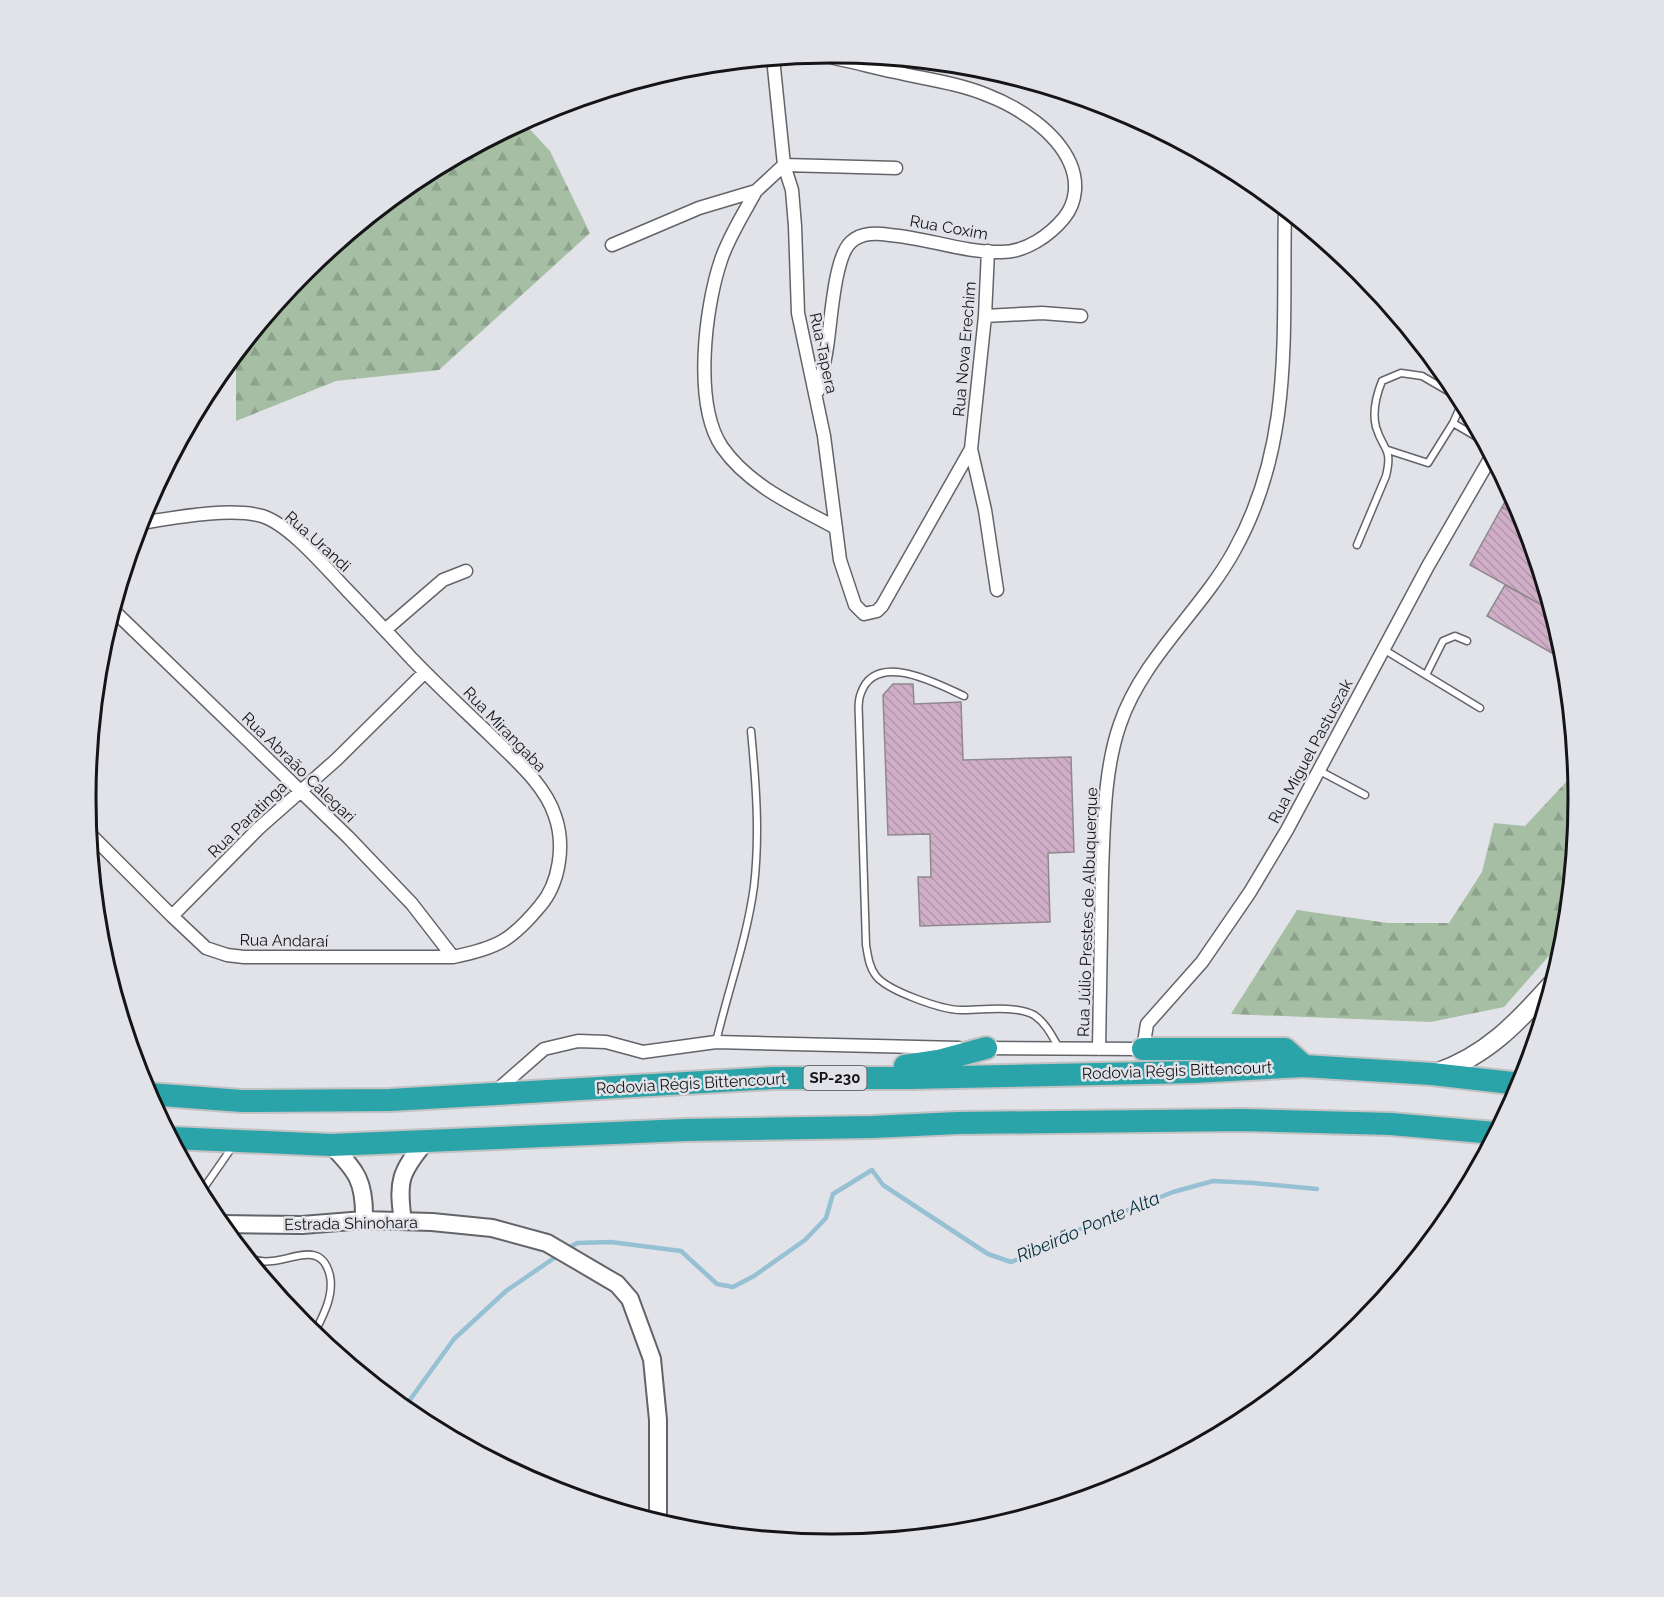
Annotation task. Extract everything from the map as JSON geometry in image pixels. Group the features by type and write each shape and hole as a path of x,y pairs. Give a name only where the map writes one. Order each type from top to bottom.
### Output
{"highway":[{"path":"773,1078 903,1066 986,1048"},
{"path":"1143,1049 1285,1049 1304,1066"},
{"name":"Rodovia Régis Bittencourt","path":"159,1095 243,1101 390,1100 773,1078 910,1078 1194,1072 1304,1066 1432,1074 1511,1083"},
{"path":"180,1138 332,1145 696,1130 958,1123 1242,1120 1392,1124 1487,1132"}],"main road":[{"path":"1432,1074 1471,1059 1513,1026 1539,998"}],"street":[{"name":"Rua Coxim","path":"817,398 842,256 850,243 859,237 876,233 1004,252 1039,240 1053,231 1069,213 1076,193 1075,178 1070,162 1054,138 1021,113 988,95 860,64"},
{"name":"Rua Tapera","path":"774,66 784,165 792,190 798,313 817,398 840,560 846,582 859,611 864,614 877,611 888,594"},
{"path":"836,528 762,487 723,448 710,422 707,399 706,336 715,280 722,258 756,191 784,165 896,168"},
{"path":"612,245 699,208 756,191"},
{"name":"Rua Júlio Prestes de Albuquerque","path":"1099,1049 1104,819 1110,766 1120,725 1136,688 1159,654 1211,587 1234,552 1258,502 1271,461 1277,424 1285,306 1285,219"},
{"name":"Rua Nova Erechim","path":"988,251 985,315 971,449 985,510 997,590"},
{"path":"985,315 1042,313 1081,316"},
{"name":"Rua Nova Erechim","path":"888,594 971,449"},
{"name":"Rua Miguel Pastuszak","path":"1143,1049 1147,1024 1202,962 1250,892 1287,830 1428,566 1487,464"},
{"name":"Rua Urandi","path":"150,522 242,513 261,516 277,523 322,563 385,630"},
{"path":"385,630 442,580 466,571"},
{"name":"Rua Abraão Calegari","path":"120,617 348,837 412,904 453,957"},
{"name":"Rua Mirangaba","path":"385,630 518,762 543,792 555,814 560,837 556,878 549,896 529,919 509,938 484,950 453,957"},
{"name":"Rua Paratinga","path":"172,916 259,828 336,760 425,672"},
{"name":"Rua Andaraí","path":"98,842 206,948 227,955 244,957 453,957"},
{"path":"492,1095 544,1049 578,1041 606,1042 643,1052 716,1042 1143,1049"},
{"path":"403,1221 399,1196 400,1182 409,1162 426,1141"},
{"path":"332,1145 352,1166 360,1182 364,1202 364,1220"},
{"name":"Estrada Shinohara","path":"232,1224 302,1225 364,1220 492,1228 547,1243 617,1284 630,1299 652,1359 658,1420 658,1513"}],"lane":[{"path":"1357,545 1386,476 1388,450 1376,429 1374,416 1376,396 1382,381 1401,373 1422,376 1442,388"},
{"path":"1388,450 1428,463 1458,413"},
{"path":"1453,423 1470,433"},
{"path":"1426,675 1443,641 1455,636 1467,641"},
{"path":"1383,649 1480,708"},
{"path":"964,696 926,679 895,671 869,680 861,690 858,701 866,936 869,964 876,977 890,986 938,1007 958,1010 1018,1011 1032,1014 1044,1024 1059,1049"},
{"path":"716,1042 747,923 753,888 758,814 752,731"},
{"path":"1318,770 1365,795"},
{"path":"206,1185 238,1140"},
{"path":"259,1259 274,1261 296,1255 308,1255 316,1256 323,1261 328,1268 331,1282 330,1293 319,1325"}],"green space":[{"path":"529,129 550,151 590,233 439,370 336,381 236,421 236,368 279,314 312,278 347,246 423,187 507,139"},
{"path":"1567,780 1566,847 1561,895 1550,955 1504,1007 1431,1022 1231,1014 1297,910 1388,923 1449,923 1482,872 1494,823 1525,826"}],"building":[{"path":"1505,502 1509,511 1502,507"},
{"path":"1502,507 1509,511 1512,517 1541,604 1470,565"},
{"path":"1505,585 1541,605 1553,654 1487,616"},
{"path":"893,684 913,684 914,704 961,702 963,760 1071,757 1074,852 1048,853 1050,922 920,926 918,877 931,877 930,834 888,835 883,695"}],"waterway":[{"name":"Ribeirão Ponte Alta","path":"567,1249 577,1243 611,1242 681,1251 717,1284 733,1287 754,1276 805,1240 826,1218 833,1194 872,1170 883,1185 988,1254 1011,1262 1063,1236 1173,1192 1213,1181 1317,1189"},
{"name":"Ribeirão Ponte Alta","path":"410,1400 454,1339 506,1291 560,1254"}]}
